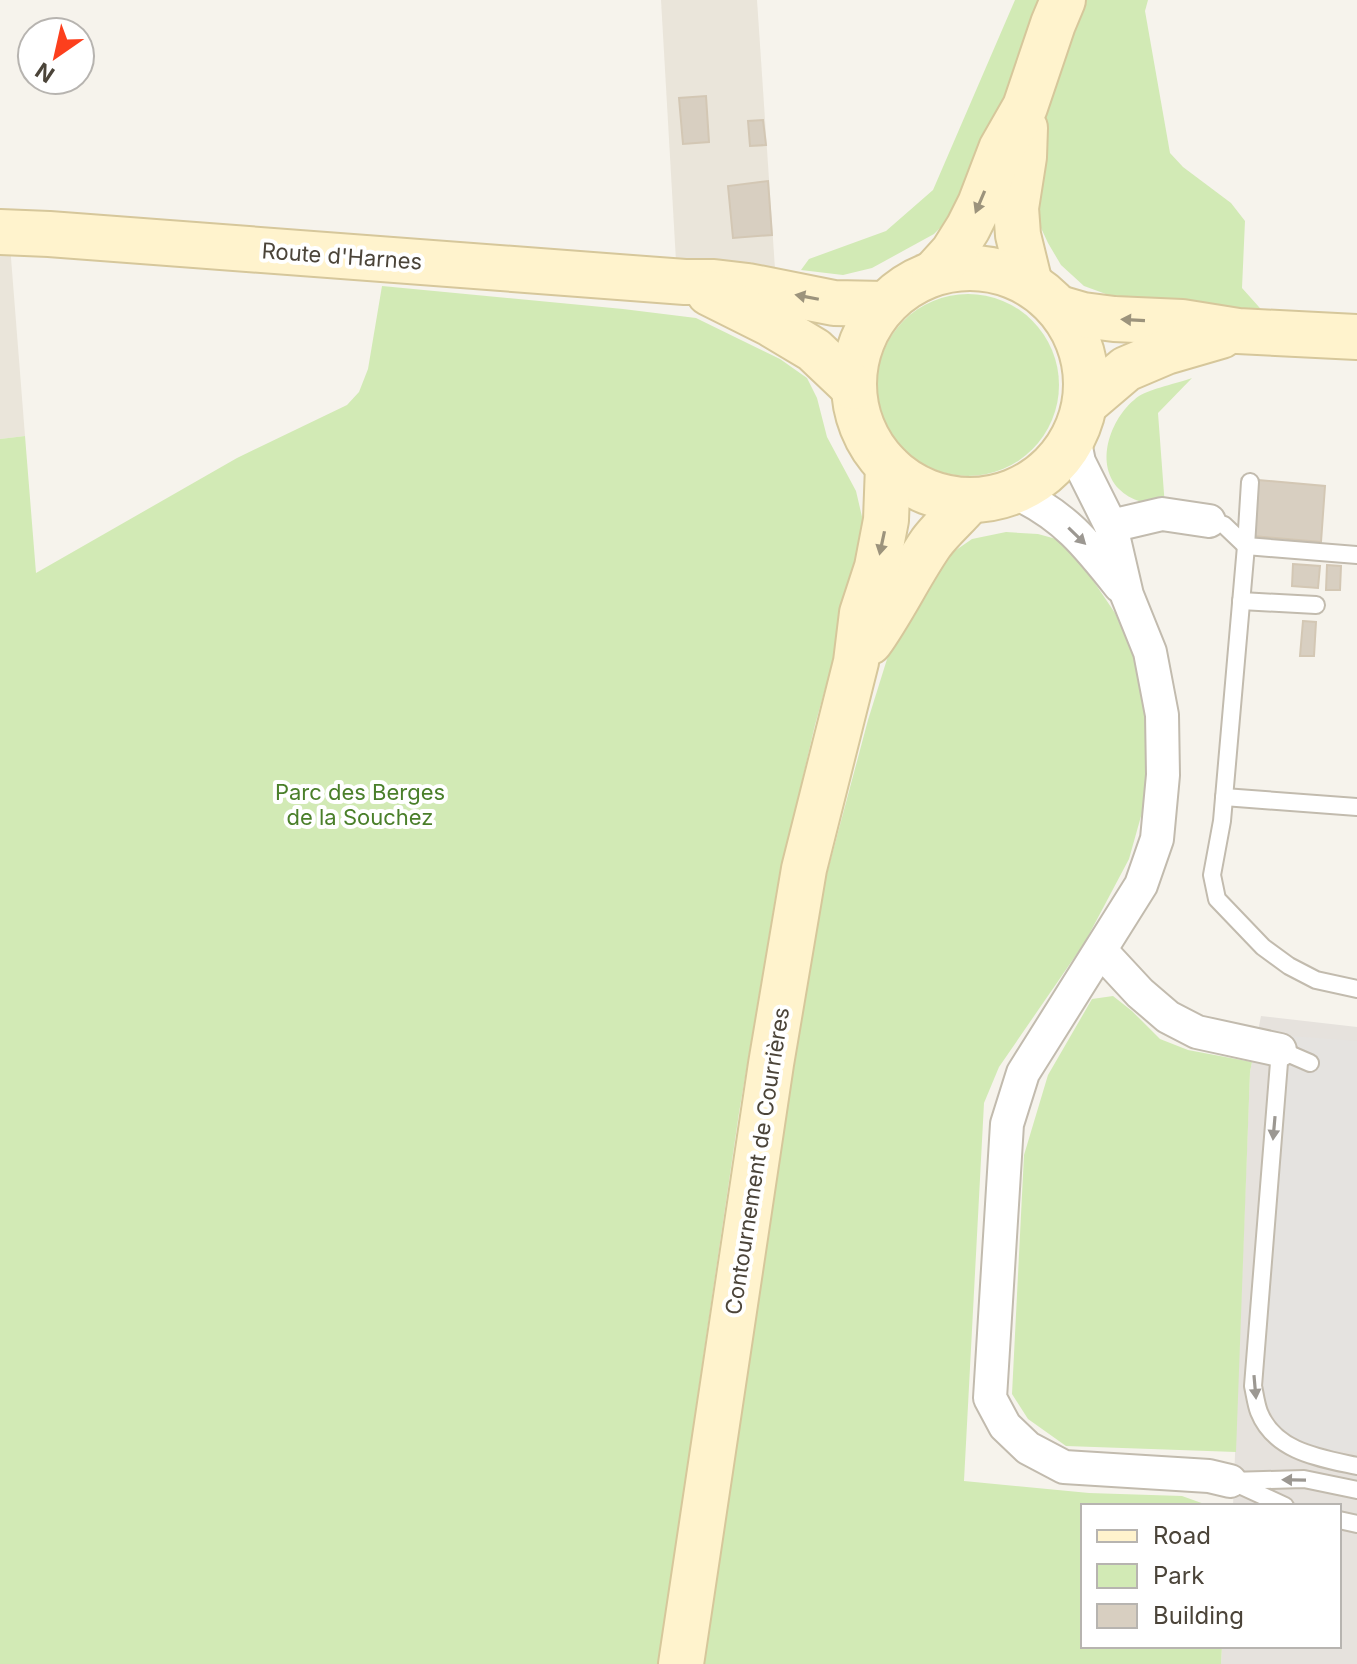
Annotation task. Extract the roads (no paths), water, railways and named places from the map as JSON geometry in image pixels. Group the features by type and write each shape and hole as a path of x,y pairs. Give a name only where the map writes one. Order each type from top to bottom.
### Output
{"main road":[{"path":"934,273 953,252 968,228 1001,149 1025,107 1063,0"},
{"path":"1025,107 1024,157 1016,208 1018,235 1045,296 1073,329 1083,352 1087,377 1080,420"},
{"name":"Route d'Harnes","path":"0,232 714,282 834,303 885,304"},
{"path":"1238,331 1166,352 1126,369 1080,420 1059,460 1038,479 1014,492 992,498 947,498 905,481 873,449 856,409 853,387 855,364 871,322 885,304 907,285 958,267 983,267 1008,273 1083,315 1182,322 1238,331 1357,337"},
{"name":"Route d'Harnes","path":"685,282 758,317 814,350 853,387"},
{"name":"Contournement de Courrières","path":"681,1664 771,1064 804,869 856,662 862,613 877,567 886,520 888,466"},
{"name":"Contournement de Courrières","path":"856,662 884,623 905,583 934,539 970,500"}],"street":[{"path":"1080,420 1079,462 1111,526 1127,595 1150,652 1162,715 1163,775 1157,839 1141,885 1023,1073 1007,1124 990,1398 1005,1426 1028,1448 1064,1467 1209,1476 1230,1481"},
{"path":"1014,492 1057,515 1090,548 1127,595"},
{"path":"1111,526 1162,514 1209,521"},
{"path":"1101,951 1140,993 1168,1017 1197,1032 1280,1050"}],"lane":[{"path":"1250,482 1222,821 1212,875 1217,899 1263,947 1289,966 1316,980 1357,989"},
{"path":"1209,521 1224,525 1246,546 1357,555"},
{"path":"1241,601 1316,605"},
{"path":"1224,797 1357,807"},
{"path":"1310,1063 1280,1050 1253,1386 1259,1412 1270,1430 1285,1445 1327,1460 1357,1466"},
{"path":"1230,1481 1304,1479 1357,1490"},
{"path":"1230,1481 1281,1504"}],"park label":[{"name":"Parc des Berges de la Souchez","path":"360,804"}]}
